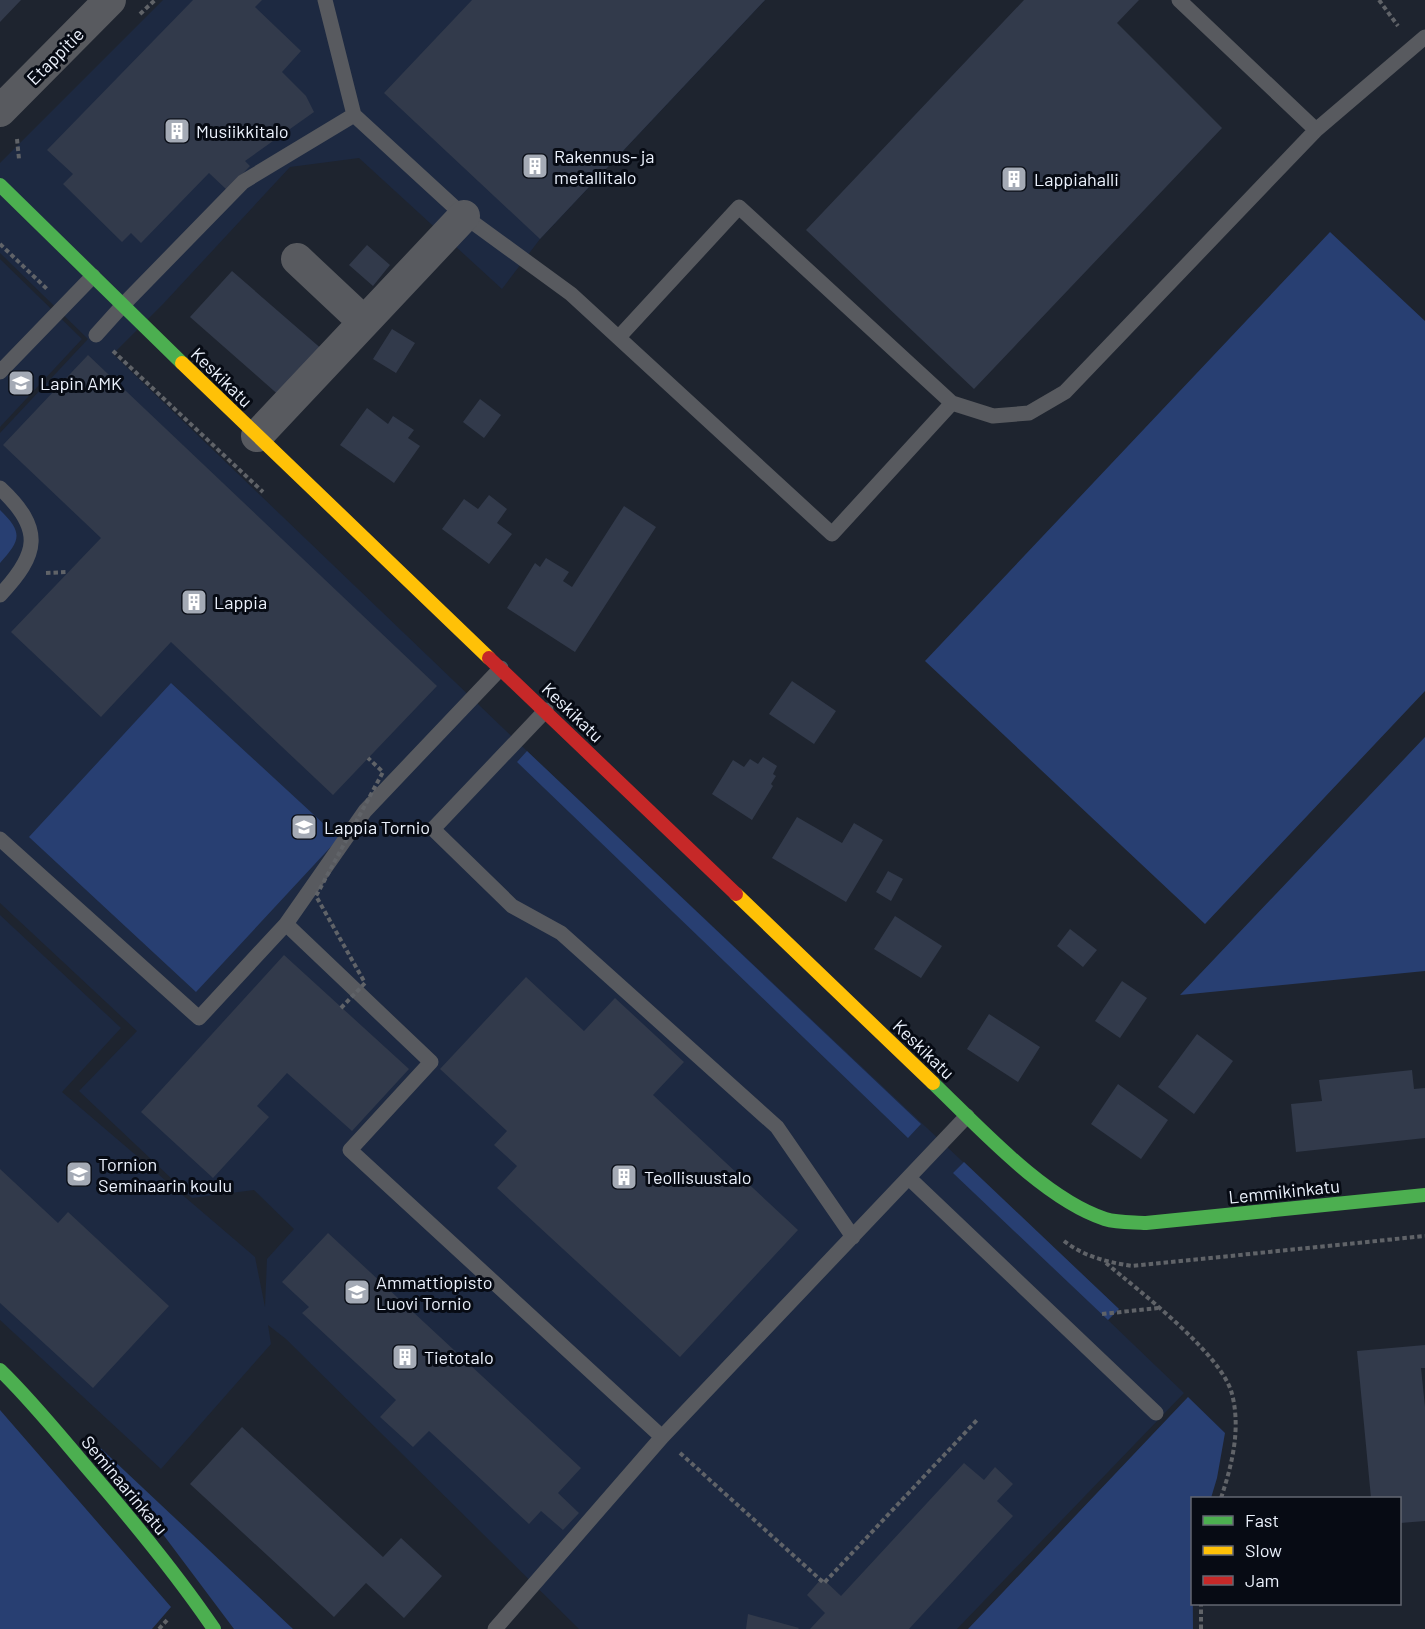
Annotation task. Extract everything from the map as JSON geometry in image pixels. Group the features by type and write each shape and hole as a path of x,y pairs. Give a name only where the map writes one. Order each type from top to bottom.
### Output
{"street":[{"name":"Etappitie","path":"0,111 110,0"},
{"name":"Keskikatu","path":"3,188 257,436 1012,1158 1066,1200 1105,1220 1146,1223"},
{"path":"257,436 464,216"},
{"path":"297,259 364,322"},
{"name":"Lemmikinkatu","path":"1146,1223 1425,1195"},
{"name":"Seminaarinkatu","path":"0,1370 107,1490 186,1588 214,1629"}],"lane":[{"path":"325,0 354,115 464,216 571,294 832,534 952,403"},
{"path":"1179,0 1316,130"},
{"path":"619,337 740,207 952,403 993,416 1029,413 1065,392 1316,130 1425,37"},
{"path":"96,335 123,304 243,182 354,115"},
{"path":"0,372 93,276"},
{"path":"0,488 17,504 29,523 32,541 28,559 15,580 0,595"},
{"path":"0,839 199,1018 286,924 365,811 501,668"},
{"path":"546,710 433,829 512,906 561,933 777,1126 853,1237"},
{"path":"286,924 430,1062 350,1150 662,1437"},
{"path":"495,1629 662,1437 967,1116"},
{"path":"909,1178 1156,1413"}],"path":[{"path":"138,16 155,0"},
{"path":"3,188 21,176 17,140 24,132"},
{"path":"341,1008 365,983 316,896 383,772 368,758"},
{"path":"1221,1497 1237,1428 1232,1393 1218,1365 1159,1308 1105,1262 1132,1266 1425,1236"},
{"path":"1102,1314 1159,1308"},
{"path":"662,1437 824,1583 978,1419"},
{"path":"1201,1605 1201,1629"}],"shaded area":[{"name":"Lappia Tornio","path":"163,0 765,0 540,239 502,289 359,158 290,167 164,303 113,354 527,751 1119,1309 1108,1320 1184,1393 957,1629 579,1629 286,1339 268,1325 271,1344 161,1469 0,1320 0,915 121,1028 62,1092 255,1257 265,1307 267,1259 294,1229 254,1190 192,1198 79,1091 137,1031 0,903 0,433 88,339 0,253 0,163"},
{"path":"1330,232 1425,321 1425,691 1205,924 925,661"},
{"name":"Lapin AMK","path":"0,259 82,339 0,427"},
{"path":"0,510 13,525 16,537 12,549 0,563"},
{"path":"171,683 339,838 196,992 29,837"},
{"path":"1425,737 1425,971 1180,995"},
{"path":"527,751 921,1124 908,1138 517,762"},
{"path":"964,1162 1119,1309 1108,1320 953,1173"},
{"path":"1188,1397 1225,1433 1211,1497 1191,1497 1193,1629 968,1629"},
{"path":"0,1410 171,1607 152,1629 0,1629"},
{"path":"93,1441 293,1629 234,1629"}],"building":[{"path":"0,0 21,0 0,22"},
{"name":"Musiikkitalo","path":"193,0 262,0 255,7 301,51 282,72 306,96 314,112 245,161 250,166 227,190 209,173 141,243 131,233 122,242 63,184 73,174 47,150"},
{"name":"Rakennus- ja metallitalo","path":"472,0 765,0 540,239 384,93"},
{"name":"Lappiahalli","path":"1024,0 1139,0 1117,23 1222,128 974,389 806,230"},
{"path":"367,245 390,265 373,286 349,265"},
{"path":"232,271 324,351 282,398 190,317"},
{"path":"392,329 415,343 396,373 373,359"},
{"name":"Lappia","path":"88,355 437,686 333,795 171,642 101,717 11,632 101,538 3,445"},
{"path":"480,399 501,415 484,438 463,422"},
{"path":"367,408 388,424 393,416 414,430 408,438 420,446 394,483 340,445"},
{"path":"489,495 507,509 497,523 512,534 489,564 442,529 464,499 478,509"},
{"path":"624,506 656,527 575,652 507,608 535,563 540,567 546,558 569,572 563,581 572,587"},
{"path":"792,681 836,711 814,744 769,714"},
{"path":"763,757 777,766 773,774 776,776 771,784 773,786 752,820 712,794 733,760 744,767 750,759 758,764"},
{"path":"797,817 842,843 854,823 883,840 846,902 772,858"},
{"path":"888,871 903,879 891,901 876,892"},
{"path":"895,916 942,946 921,978 874,949"},
{"path":"1070,929 1097,950 1083,967 1057,946"},
{"path":"284,955 409,1069 352,1131 287,1073 257,1106 269,1117 213,1178 141,1112"},
{"name":"Teollisuustalo","path":"526,977 584,1031 615,998 684,1062 653,1095 798,1230 680,1357 497,1188 517,1166 494,1145 507,1131 440,1069"},
{"path":"1122,981 1147,998 1120,1038 1095,1021"},
{"path":"989,1014 1040,1047 1018,1082 967,1049"},
{"path":"1197,1034 1233,1061 1194,1114 1158,1087"},
{"path":"1412,1070 1414,1089 1425,1088 1425,1138 1296,1152 1291,1104 1322,1101 1319,1080"},
{"path":"1118,1084 1168,1120 1141,1159 1091,1124"},
{"path":"0,1169 58,1223 68,1212 169,1306 93,1388 0,1303"},
{"name":"Tietotalo","path":"328,1233 581,1468 558,1493 579,1513 563,1530 541,1511 529,1524 429,1431 413,1447 380,1417 396,1400 302,1313 309,1307 282,1282"},
{"path":"1425,1345 1425,1368 1421,1368 1425,1407 1425,1521 1401,1523 1401,1497 1371,1497 1357,1351"},
{"path":"242,1427 383,1557 401,1538 442,1576 404,1618 366,1583 334,1617 190,1484"},
{"path":"964,1463 984,1480 995,1467 1013,1484 997,1501 1013,1516 909,1629 810,1629 825,1613 807,1595 822,1578 841,1596"},
{"path":"748,1614 799,1628 746,1629"}],"traffic: fast":[{"path":"0,185 182,363"},
{"path":"933,1083 1036,1179 1059,1196 1105,1219 1146,1223 1425,1195"},
{"path":"0,1370 46,1419 138,1528 214,1629"}],"traffic: slow":[{"path":"182,363 489,658"},
{"path":"736,894 933,1083"}],"traffic: jam":[{"path":"489,658 736,894"}],"place":[{"name":"Musiikkitalo","path":"177,131"},
{"name":"Rakennus- ja metallitalo","path":"535,166"},
{"name":"Lappiahalli","path":"1014,179"},
{"name":"Lapin AMK","path":"21,383"},
{"name":"Lappia","path":"194,602"},
{"name":"Lappia Tornio","path":"304,827"},
{"name":"Tornion Seminaarin koulu","path":"79,1174"},
{"name":"Teollisuustalo","path":"624,1177"},
{"name":"Ammattiopisto Luovi Tornio","path":"357,1292"},
{"name":"Tietotalo","path":"405,1357"}]}
